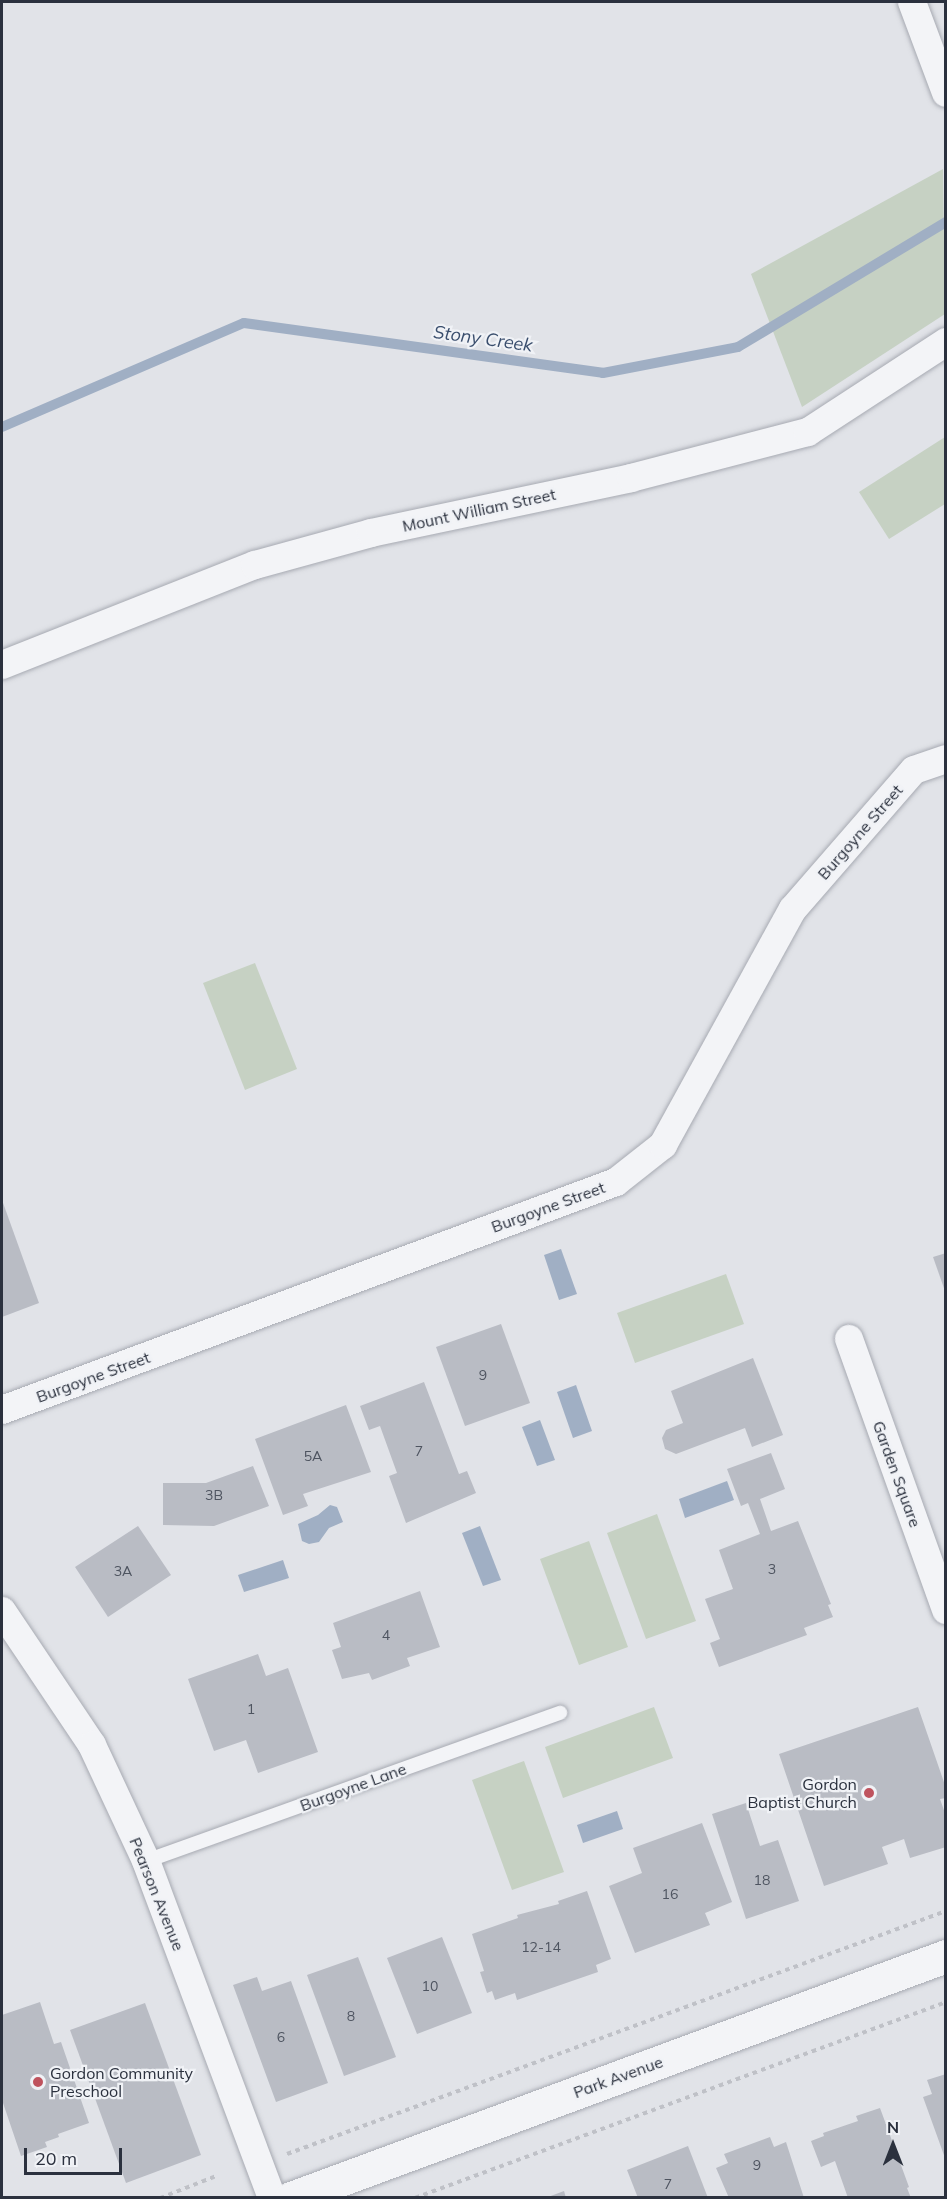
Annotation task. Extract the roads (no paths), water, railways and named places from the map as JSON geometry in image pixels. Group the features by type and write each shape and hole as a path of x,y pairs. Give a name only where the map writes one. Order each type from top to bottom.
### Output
{"street":[{"path":"912,2 945,93"},
{"name":"Mount William Street","path":"2,666 255,565 371,533 631,478 808,432 945,342"},
{"name":"Burgoyne Street","path":"2,1410 616,1182 663,1145 793,909 914,770 945,759"},
{"name":"Garden Square","path":"849,1339 945,1610"},
{"name":"Pearson Avenue","path":"2,1611 92,1745 146,1861 272,2198"},
{"name":"Park Avenue","path":"291,2198 945,1956"}],"lane":[{"name":"Burgoyne Lane","path":"146,1861 560,1713"}],"water":[{"path":"561,1249 577,1294 559,1300 544,1255"},
{"path":"576,1385 592,1431 573,1438 557,1392"},
{"path":"540,1420 555,1460 537,1466 522,1427"},
{"path":"727,1481 734,1500 685,1518 679,1499"},
{"path":"330,1505 337,1507 343,1522 329,1528 319,1542 309,1544 302,1541 298,1524 318,1515"},
{"path":"480,1526 501,1580 483,1586 462,1533"},
{"path":"283,1560 289,1578 244,1592 238,1575"},
{"path":"617,1811 623,1829 583,1843 577,1825"}],"waterway":[{"name":"Stony Creek","path":"2,427 244,323 603,373 738,347 946,222"}],"place":[{"name":"Gordon Baptist Church","path":"869,1793"},
{"name":"Gordon Community Preschool","path":"38,2082"}]}
